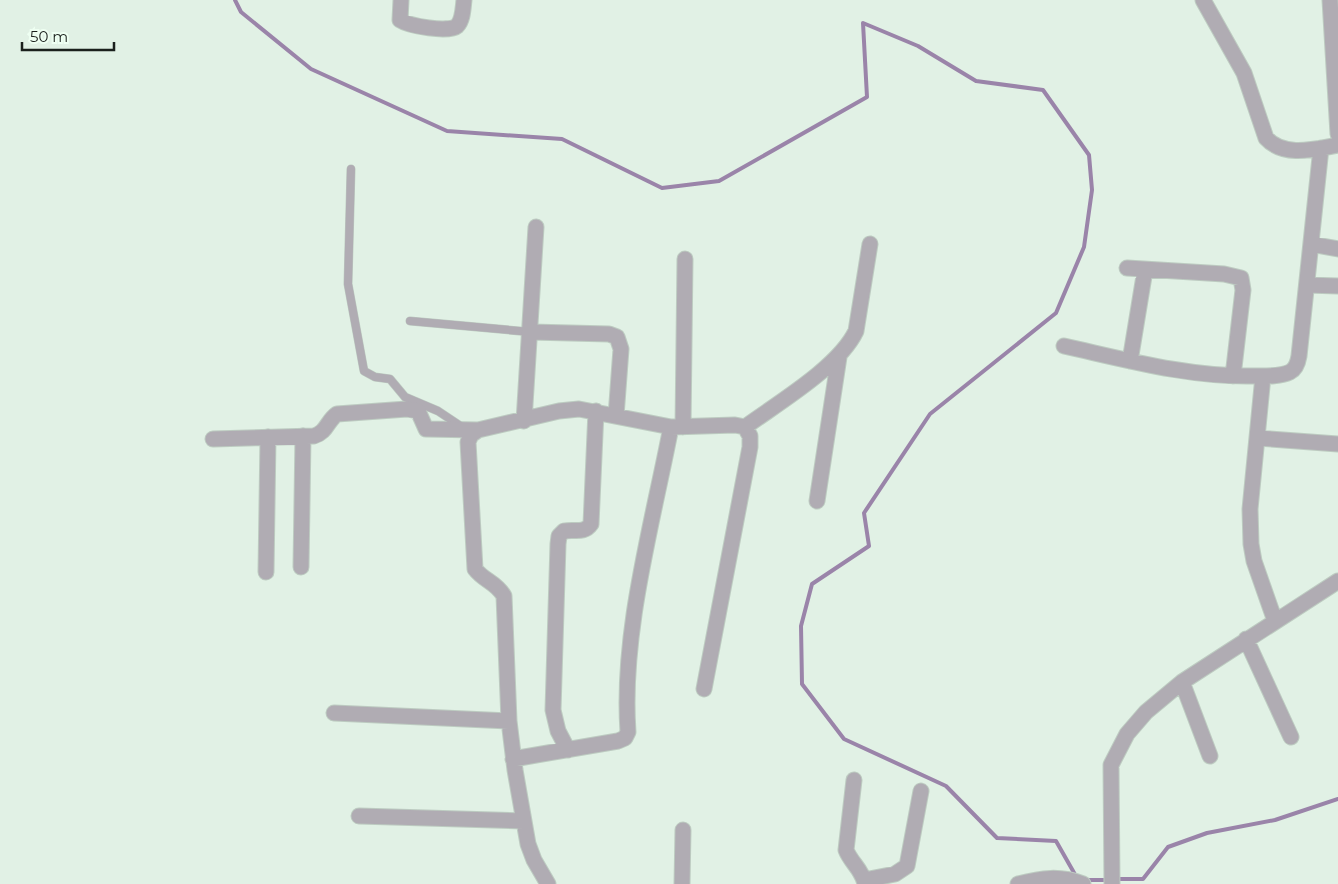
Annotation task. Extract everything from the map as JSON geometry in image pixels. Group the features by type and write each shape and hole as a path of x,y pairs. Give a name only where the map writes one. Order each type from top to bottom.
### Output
{"street":[{"path":"401,0 400,20 406,24 448,30 456,28 460,21 464,0"},
{"path":"1203,0 1244,72 1266,138 1273,145 1283,149 1304,150 1338,145"},
{"path":"1330,0 1338,134"},
{"path":"1064,346 1188,374 1263,376 1291,372 1297,366 1321,148"},
{"path":"524,421 536,227"},
{"path":"745,428 839,357 856,331 870,244"},
{"path":"1311,244 1338,249"},
{"path":"513,759 626,738 628,732 626,684 632,628 677,427 685,258"},
{"path":"1127,268 1236,275 1241,278 1243,290 1233,376"},
{"path":"1130,360 1145,270"},
{"path":"1307,284 1338,286"},
{"path":"530,332 608,334 617,337 621,349 616,416"},
{"path":"816,501 839,357"},
{"path":"1263,376 1250,509 1251,544 1254,561 1276,621"},
{"path":"213,439 321,434 337,414 408,409 418,411 426,429 473,430 524,421 559,411 596,411 677,427 735,425 745,428 750,436 750,447 704,689"},
{"path":"568,750 558,731 552,710 558,544 559,536 564,531 588,529 591,524 596,411"},
{"path":"473,430 468,442 475,569 480,576 498,586 504,596 509,721 513,759 528,844 534,860 548,884"},
{"path":"301,566 303,436"},
{"path":"266,572 268,437"},
{"path":"1258,438 1338,444"},
{"path":"1112,884 1111,765 1127,734 1146,712 1182,682 1246,639 1338,582"},
{"path":"1246,639 1291,737"},
{"path":"1182,682 1210,756"},
{"path":"334,713 509,721"},
{"path":"854,780 846,850 849,858 862,873 864,882 895,874 907,866 921,791"},
{"path":"359,816 524,821"},
{"path":"682,884 683,830"},
{"path":"1018,884 1048,878 1068,878 1083,884"}],"lane":[{"path":"351,169 348,284 364,371 375,377 390,379 405,397 438,411 473,430"},
{"path":"410,321 530,332"}],"waterway":[{"path":"235,0 241,12 311,69 447,131 562,139 662,188 719,181 867,97 863,23 918,46 976,81 1043,90 1089,155 1092,190 1084,247 1056,313 930,414 864,513 869,546 812,584 801,626 802,684 844,739 946,786 997,838 1056,841 1077,878"},
{"path":"1115,879 1143,879 1168,847 1207,833 1275,820 1338,799"},
{"path":"1085,880 1108,880"}]}
